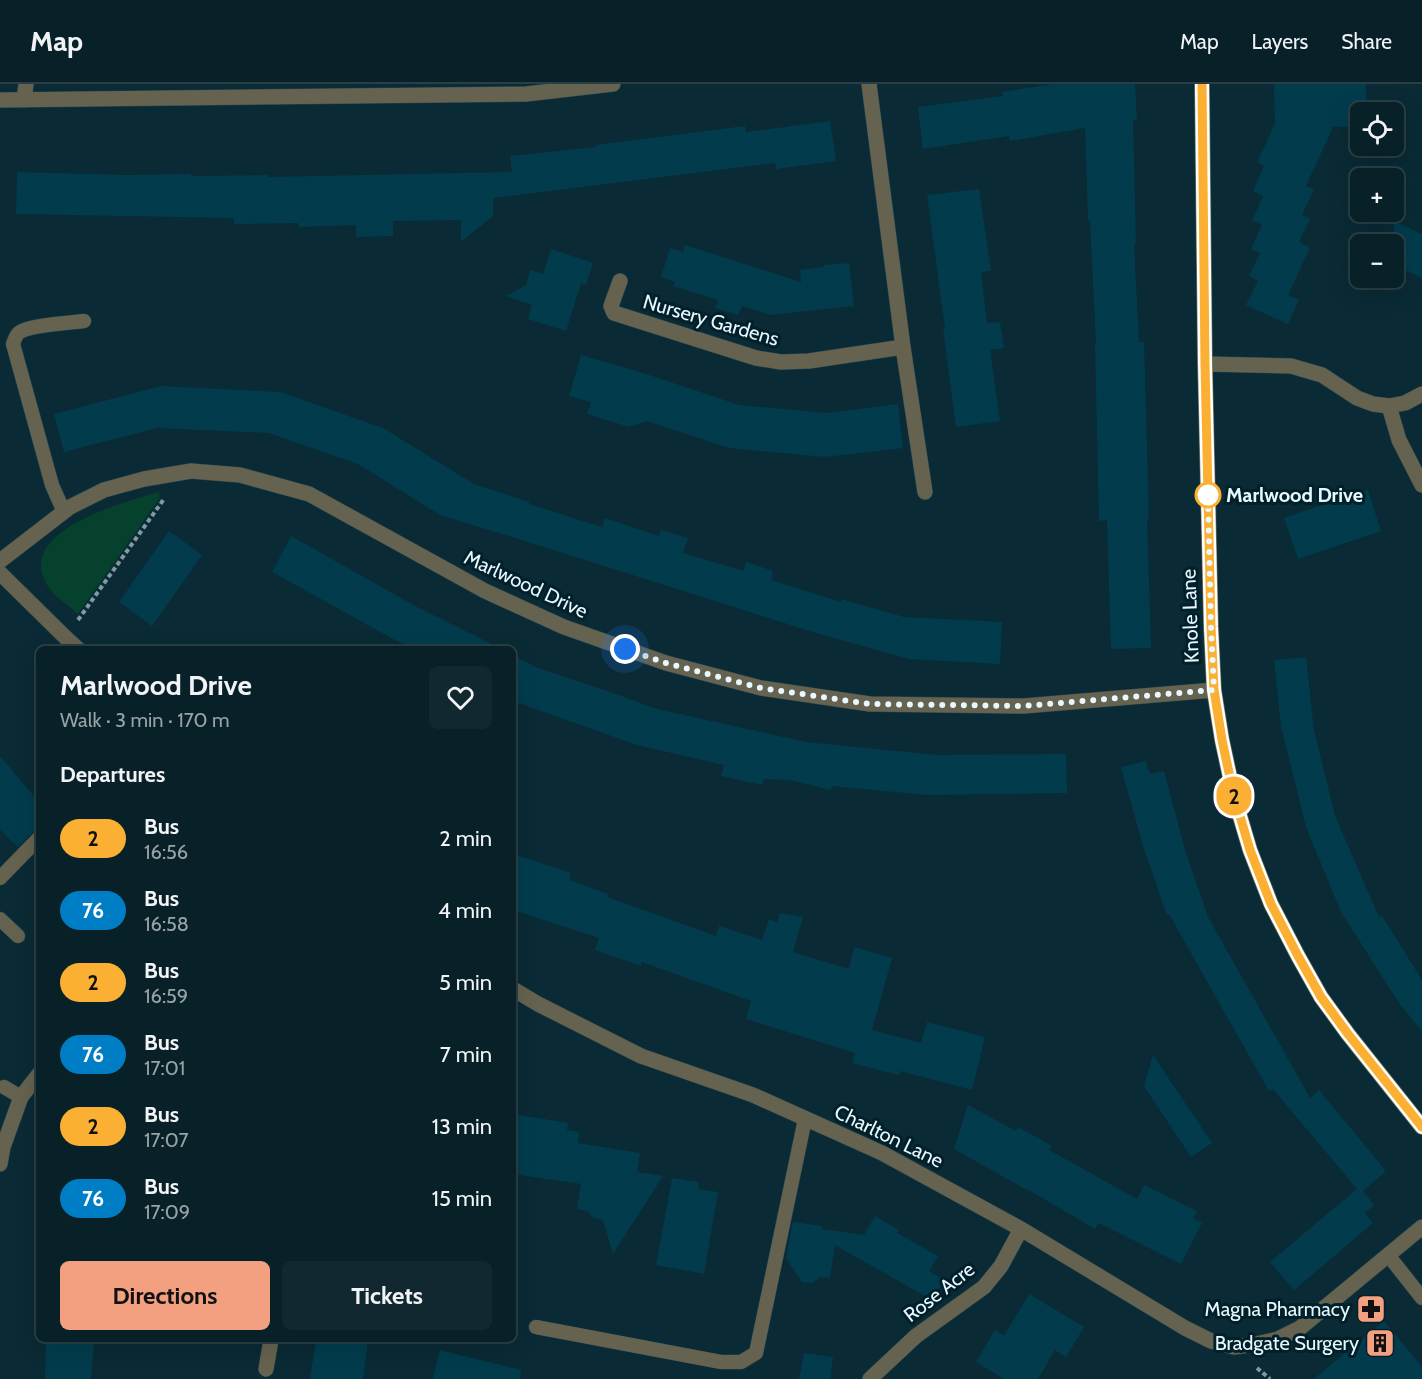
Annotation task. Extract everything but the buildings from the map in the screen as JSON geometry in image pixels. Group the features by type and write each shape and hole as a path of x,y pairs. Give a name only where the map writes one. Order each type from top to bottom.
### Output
{"street":[{"path":"24,100 26,84"},
{"path":"0,100 526,94 613,84"},
{"path":"868,84 925,492"},
{"name":"Knole Lane","path":"1202,84 1211,627 1214,690 1222,740 1234,796 1250,850 1271,904 1321,997 1422,1127"},
{"name":"Nursery Gardens","path":"620,281 611,306 614,313 756,358 781,362 809,361 903,347"},
{"path":"1205,364 1291,366 1322,375 1358,398 1373,404 1389,406 1405,403 1422,394"},
{"path":"1389,406 1399,440 1422,485"},
{"name":"Marlwood Drive","path":"0,561 70,507 104,490 144,479 190,471 240,475 309,494 485,591 564,627 666,663 761,688 870,704 1024,706 1214,690"},
{"path":"0,573 75,646"},
{"name":"Charlton Lane","path":"516,991 641,1056 753,1095 882,1153 1021,1229 1210,1341 1234,1347 1278,1340 1300,1328 1388,1255"},
{"path":"0,1164 3,1147 21,1097 36,1078"},
{"path":"1388,1255 1422,1227"},
{"name":"Rose Acre","path":"870,1379 916,1336 984,1287 1001,1266 1021,1229"},
{"path":"266,1369 271,1342"}],"lane":[{"path":"64,512 52,485 13,344 20,332 30,328 84,321"},
{"path":"0,878 36,841"},
{"path":"0,919 18,936"},
{"path":"4,1087 21,1097"},
{"path":"536,1326 721,1362 741,1362 756,1353 805,1119"},
{"path":"1388,1255 1422,1298"}],"path":[{"path":"66,638 183,472"}],"green space":[{"path":"159,492 160,498 78,614 57,597 47,585 41,566 46,549 59,534 78,522 122,503"}],"bus line":[{"name":"2","path":"1202,84 1211,627 1214,690 1222,740 1234,796 1250,850 1271,904 1321,997 1422,1127"}],"place":[{"name":"Marlwood Drive","path":"1208,495"},
{"name":"Magna Pharmacy","path":"1371,1309"},
{"name":"Bradgate Surgery","path":"1380,1343"}],"route":[{"path":"625,649 666,663 761,688 870,704 1024,706 1214,690 1208,495"}]}
